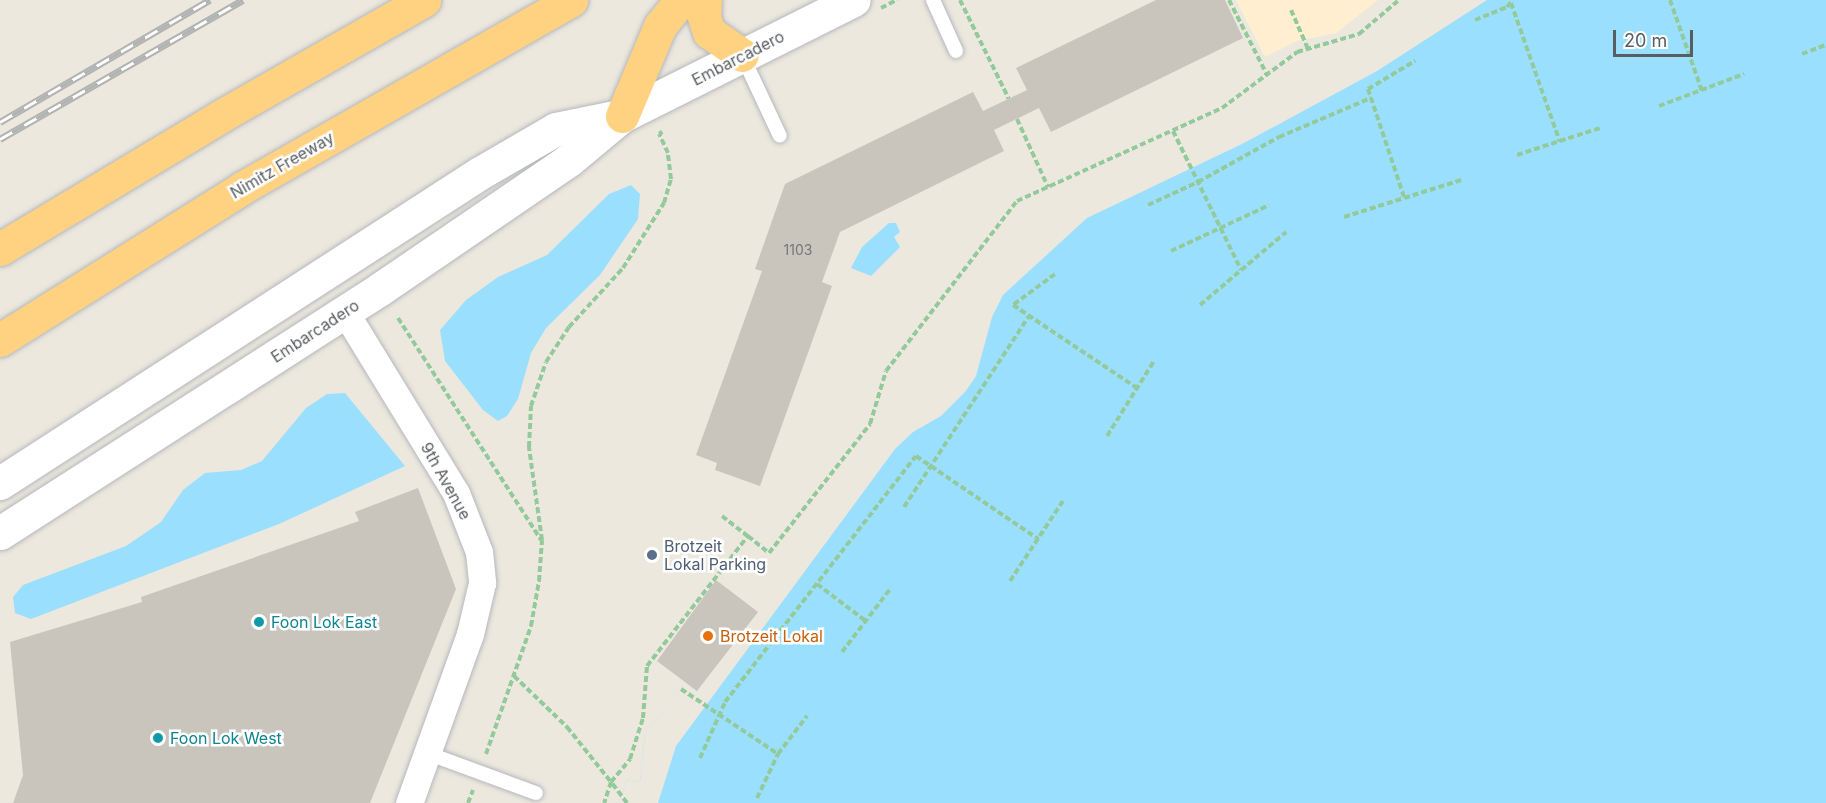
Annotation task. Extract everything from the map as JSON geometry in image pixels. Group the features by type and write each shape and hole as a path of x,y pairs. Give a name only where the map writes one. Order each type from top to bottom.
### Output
{"highway":[{"path":"0,249 221,116 424,0"},
{"name":"Nimitz Freeway","path":"0,340 242,188 571,0"},
{"path":"622,116 660,26 681,0"},
{"path":"705,0 704,17 709,32 742,55"},
{"path":"0,225 221,116"}],"main road":[{"name":"Embarcadero","path":"0,533 345,312 569,160 622,116 854,0"},
{"name":"Embarcadero","path":"0,483 489,168 556,129 622,116"}],"street":[{"name":"9th Avenue","path":"345,312 456,493 479,552 482,583 470,634 409,803"}],"lane":[{"path":"933,0 956,51"},
{"path":"742,55 780,136"},
{"path":"427,753 536,793"}],"path":[{"path":"960,0 1008,99"},
{"path":"1229,0 1267,75"},
{"path":"722,516 770,553 870,424 886,371 1017,201 1222,108 1297,52 1359,33 1399,0"},
{"path":"1670,0 1702,91"},
{"path":"1475,20 1512,1 1560,142"},
{"path":"1291,10 1308,49"},
{"path":"1802,54 1826,45"},
{"path":"1404,197 1368,89 1415,61"},
{"path":"1659,106 1744,74"},
{"path":"1148,205 1198,182 1279,137 1371,98"},
{"path":"1017,119 1048,187"},
{"path":"1517,155 1600,128"},
{"path":"1173,130 1223,228 1241,270"},
{"path":"468,803 531,626 539,581 542,540 529,447 531,406 546,362 569,327 623,268 664,203 671,180 668,153 658,134"},
{"path":"1344,217 1461,180"},
{"path":"1171,251 1269,205"},
{"path":"1200,305 1286,232"},
{"path":"1055,274 1013,305 1137,388"},
{"path":"904,507 1029,316"},
{"path":"398,318 542,540"},
{"path":"1107,436 1154,361"},
{"path":"700,758 725,702 916,456 1038,539"},
{"path":"1010,580 1063,501"},
{"path":"604,803 611,782 630,759 643,717 647,666 748,536"},
{"path":"817,584 866,621"},
{"path":"842,652 891,588"},
{"path":"514,676 567,727 622,793 627,803"},
{"path":"681,689 718,717 729,719 778,754"},
{"path":"757,798 778,754 807,716"}],"shaded area":[{"path":"1236,0 1378,0 1336,33 1297,41 1265,57"}],"water":[{"path":"1439,0 1826,0 1826,803 619,803 627,779 640,782 645,734 870,444 919,399 1027,247 1327,76"},
{"path":"631,185 640,194 638,219 600,275 546,328 531,353 518,399 507,416 498,421 483,410 445,361 440,330 466,300 498,277 547,255 609,194"},
{"path":"889,223 896,223 900,232 894,237 900,247 871,276 851,268 862,247"},
{"path":"345,393 405,466 279,524 31,619 15,613 13,597 23,585 126,546 161,522 183,490 205,473 241,470 262,461 306,408 327,394"}],"pier":[{"path":"1433,0 1487,0 1377,71 1244,143 1087,218 1003,295 992,317 976,376 965,392 941,416 913,432 895,449 676,746 658,803 619,803 627,779 640,782 645,734 685,682 697,691 744,602 868,442 923,392 986,278 1077,195 1283,90 1326,73"}],"building":[{"path":"1156,0 1225,0 1243,38 1051,132 1039,108 994,130 1004,151 840,232 822,282 832,286 760,486 715,470 717,463 696,455 762,271 755,269 785,184 973,92 983,111 1027,90 1016,68"},
{"name":"Foon Lok East","path":"418,488 456,589 370,803 13,803 23,775 10,642 142,602 141,597 359,521 355,512"},
{"name":"Brotzeit Lokal","path":"716,580 758,612 697,691 657,661"}],"railway":[{"path":"0,122 210,0"},
{"path":"0,139 243,0"}],"place":[{"name":"Brotzeit Lokal Parking","path":"652,555"},
{"name":"Foon Lok East","path":"259,622"},
{"name":"Brotzeit Lokal","path":"708,636"},
{"name":"Foon Lok West","path":"158,738"}]}
